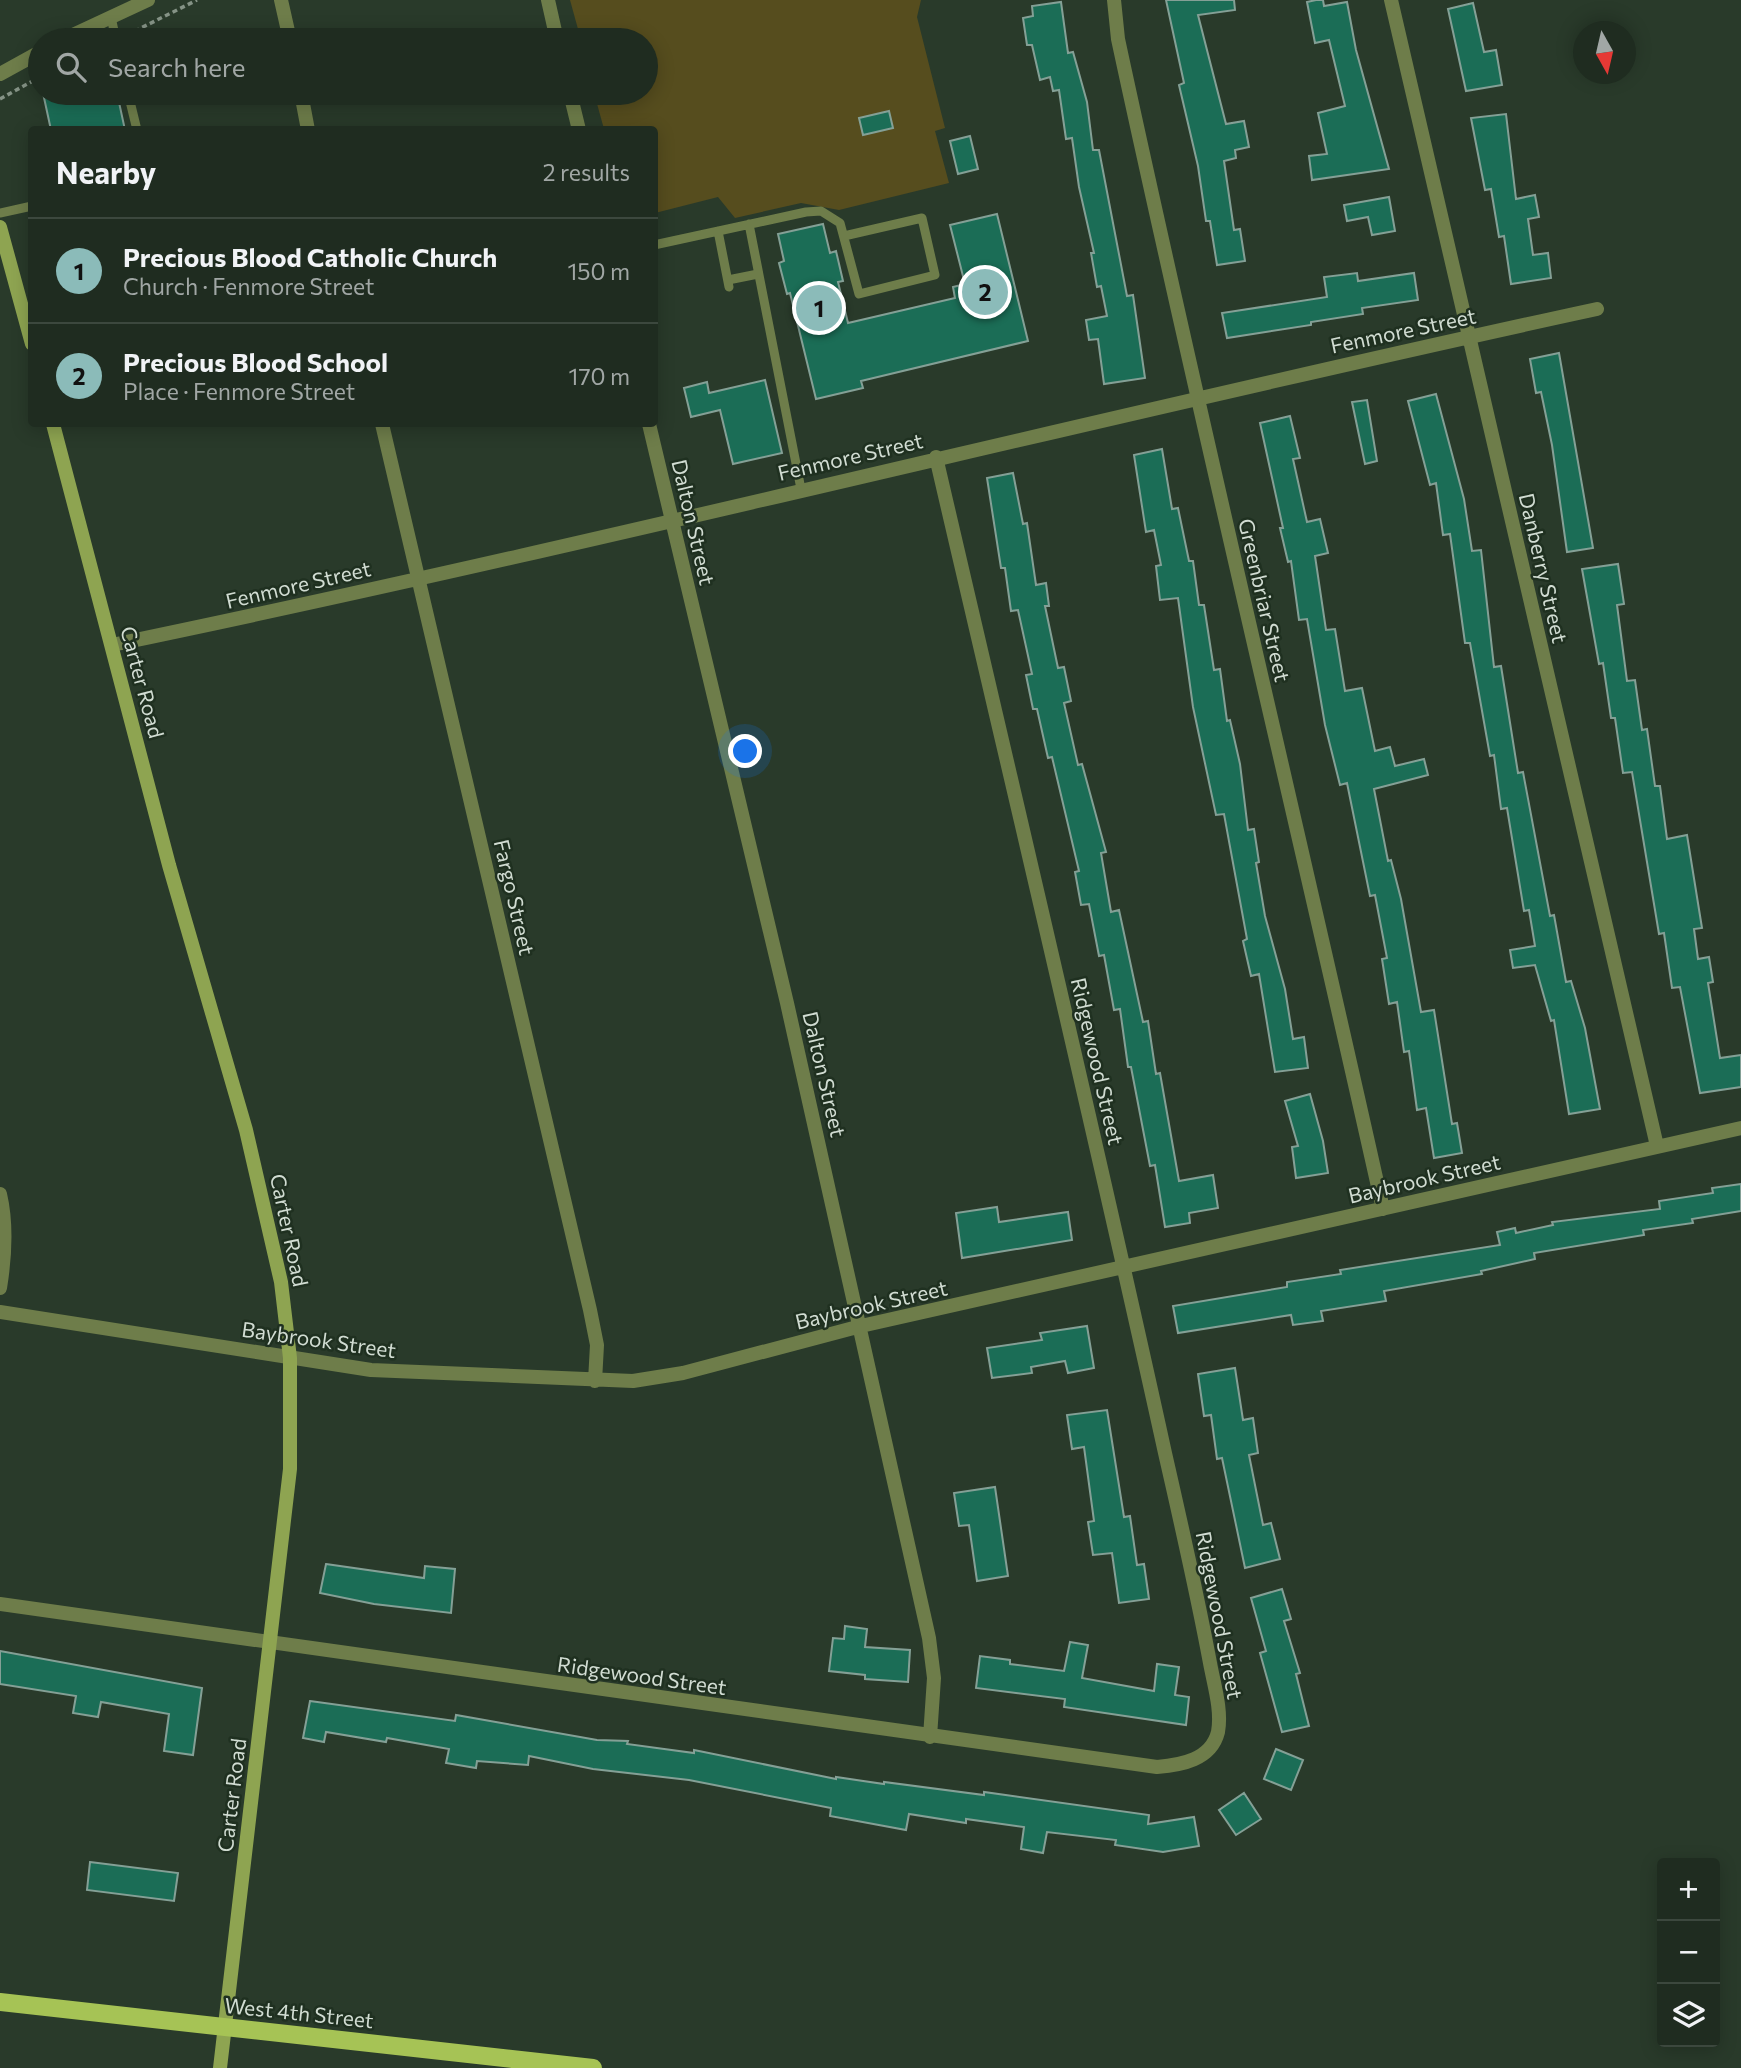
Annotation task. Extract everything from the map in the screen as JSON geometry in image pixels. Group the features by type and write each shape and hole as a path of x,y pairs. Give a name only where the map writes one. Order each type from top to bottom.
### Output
{"main road":[{"path":"0,227 4,260 27,312"},
{"name":"Carter Road","path":"54,427 169,865 247,1130 281,1282 290,1358 290,1469 220,2068"},
{"name":"West 4th Street","path":"0,2002 593,2068"}],"street":[{"path":"88,28 148,0"},
{"path":"282,0 288,28"},
{"path":"548,0 554,28"},
{"name":"Greenbriar Street","path":"1114,0 1118,39 1195,397 1298,826 1383,1209"},
{"name":"Danberry Street","path":"1391,0 1657,1146"},
{"path":"0,74 28,59"},
{"path":"304,105 308,126"},
{"path":"573,105 578,126"},
{"name":"Fenmore Street","path":"112,645 316,603 1195,397 1598,309"},
{"name":"Fargo Street","path":"383,427 590,1310 597,1345 595,1381"},
{"name":"Dalton Street","path":"650,427 861,1326 929,1638 934,1678 930,1737"},
{"name":"Ridgewood Street","path":"0,1605 1157,1767 1178,1766 1196,1759 1210,1749 1217,1734 1219,1717 1203,1623 1124,1267 936,457"},
{"name":"Baybrook Street","path":"0,1312 371,1370 633,1381 683,1373 861,1326 1741,1128"},
{"path":"0,1194 4,1210 4,1260 0,1288"}],"lane":[{"path":"111,17 113,28"},
{"path":"131,105 136,126"},
{"path":"0,213 28,207"},
{"path":"658,244 821,211 840,223 859,294 935,275 922,218 844,236"},
{"path":"749,224 801,489"},
{"path":"718,231 729,284 758,274"}],"path":[{"path":"140,28 197,0"},
{"path":"0,99 28,84"}],"shaded area":[{"path":"570,0 921,0 917,17 945,128 935,131 949,183 839,210 801,203 735,218 718,197 658,212 658,126 603,126 597,105 658,105 658,28 578,28"}],"building":[{"path":"1166,0 1234,0 1235,10 1198,15 1226,124 1244,121 1249,147 1235,150 1236,158 1224,161 1234,230 1240,229 1245,261 1217,265 1210,221 1206,221 1198,166 1179,85 1184,83"},
{"path":"1323,0 1324,6 1347,2 1356,50 1389,169 1312,180 1309,156 1327,154 1318,113 1345,106 1329,40 1315,43 1307,2"},
{"path":"1061,2 1068,53 1073,52 1087,102 1093,150 1099,150 1127,296 1133,295 1145,378 1104,384 1098,339 1089,340 1086,320 1107,316 1101,286 1097,287 1091,253 1094,253 1079,187 1072,138 1066,139 1059,90 1053,91 1050,77 1040,80 1032,45 1027,45 1023,18 1033,16 1032,6"},
{"path":"1473,3 1484,52 1496,50 1502,85 1466,91 1448,9"},
{"path":"46,105 120,105 124,126 50,126"},
{"path":"889,111 893,128 863,135 859,118"},
{"path":"1506,114 1516,199 1535,195 1539,217 1528,219 1533,255 1548,253 1551,278 1511,284 1504,236 1499,237 1491,189 1485,190 1471,118"},
{"path":"970,136 978,169 958,174 950,141"},
{"path":"1389,197 1395,231 1372,235 1368,217 1347,221 1344,205"},
{"path":"997,214 1028,341 861,381 863,388 816,399 790,293 787,294 779,263 784,261 778,234 823,224 830,253 836,251 843,281 838,282 848,323 955,298 953,287 965,284 950,225"},
{"path":"1357,273 1358,281 1414,273 1418,300 1362,308 1363,314 1311,322 1311,325 1227,338 1222,313 1327,297 1324,277"},
{"path":"1559,353 1593,548 1567,552 1552,445 1541,392 1536,393 1530,359"},
{"path":"765,380 782,453 733,464 720,410 691,417 684,388 707,382 709,393"},
{"path":"1436,394 1464,499 1472,551 1481,550 1494,667 1501,666 1518,773 1523,772 1550,916 1554,915 1566,982 1571,981 1585,1028 1600,1109 1569,1114 1554,1020 1551,1021 1535,965 1513,968 1510,950 1535,946 1529,910 1524,911 1507,808 1501,809 1494,755 1490,756 1470,643 1465,643 1450,534 1443,535 1436,483 1430,485 1408,401"},
{"path":"1367,400 1377,461 1365,464 1352,402"},
{"path":"1290,416 1300,458 1293,459 1307,522 1320,519 1328,553 1315,556 1326,630 1335,629 1345,691 1362,688 1375,751 1390,747 1395,766 1424,759 1428,775 1374,789 1388,861 1391,860 1401,899 1421,1012 1434,1010 1452,1124 1457,1123 1462,1153 1434,1158 1426,1108 1417,1110 1409,1051 1404,1052 1397,1002 1389,1004 1382,959 1387,958 1375,895 1370,896 1347,783 1340,785 1325,725 1307,619 1299,620 1291,561 1288,562 1280,528 1283,528 1260,423"},
{"path":"1162,449 1172,509 1178,508 1189,561 1193,561 1199,605 1204,605 1214,670 1220,669 1227,721 1230,720 1240,764 1248,830 1254,829 1259,862 1256,863 1265,916 1285,989 1293,1039 1304,1037 1308,1068 1275,1072 1259,974 1251,976 1243,941 1247,939 1224,814 1216,815 1193,707 1178,598 1160,600 1156,566 1161,565 1154,530 1146,532 1134,455"},
{"path":"1013,473 1023,524 1027,523 1036,585 1046,583 1049,606 1045,606 1058,668 1064,667 1071,701 1064,703 1078,765 1082,764 1106,852 1101,853 1111,912 1119,910 1143,1022 1148,1021 1156,1074 1160,1073 1179,1181 1213,1175 1218,1208 1189,1213 1190,1223 1165,1227 1155,1165 1150,1166 1131,1067 1128,1067 1120,1009 1114,1010 1104,955 1099,956 1089,904 1081,905 1075,872 1079,871 1052,757 1048,758 1037,709 1033,709 1026,675 1032,674 1018,610 1011,611 1005,568 1001,568 987,478"},
{"path":"1618,564 1624,604 1617,605 1627,681 1635,680 1642,730 1647,729 1655,786 1660,786 1667,839 1687,835 1702,928 1694,929 1698,959 1709,957 1713,982 1708,983 1720,1058 1741,1055 1741,1087 1700,1093 1680,987 1672,988 1664,933 1659,934 1632,772 1623,773 1615,718 1611,718 1603,663 1599,664 1582,569"},
{"path":"1310,1094 1323,1141 1328,1173 1296,1178 1292,1147 1298,1146 1285,1101"},
{"path":"1741,1184 1741,1211 1692,1219 1693,1223 1643,1230 1644,1235 1534,1253 1535,1259 1481,1271 1482,1274 1384,1291 1386,1301 1321,1311 1323,1321 1293,1325 1291,1315 1178,1333 1173,1306 1287,1287 1287,1282 1341,1274 1340,1270 1500,1245 1497,1232 1515,1228 1516,1233 1553,1225 1552,1222 1660,1209 1659,1201 1713,1193 1712,1188"},
{"path":"997,1207 999,1222 1068,1212 1072,1240 962,1258 956,1213"},
{"path":"1087,1326 1094,1368 1068,1373 1065,1361 1031,1367 1032,1373 992,1378 987,1348 1042,1340 1040,1333"},
{"path":"1235,1368 1243,1420 1253,1418 1258,1453 1249,1455 1263,1525 1271,1523 1280,1559 1245,1568 1222,1458 1217,1459 1211,1415 1204,1416 1198,1374"},
{"path":"1107,1410 1124,1517 1130,1516 1137,1565 1144,1564 1149,1599 1119,1603 1112,1553 1093,1555 1088,1522 1094,1521 1084,1447 1072,1449 1067,1415"},
{"path":"995,1487 1008,1576 977,1581 969,1525 959,1526 954,1493"},
{"path":"326,1564 424,1578 425,1566 455,1569 451,1613 374,1604 320,1593"},
{"path":"1282,1589 1291,1619 1284,1621 1300,1673 1296,1674 1309,1726 1282,1732 1260,1653 1266,1651 1251,1598"},
{"path":"845,1626 867,1629 865,1647 910,1650 908,1682 865,1679 865,1675 829,1671 833,1638 844,1639"},
{"path":"1070,1642 1088,1645 1082,1678 1154,1691 1157,1664 1179,1667 1175,1695 1189,1697 1186,1725 1064,1707 1065,1699 976,1688 980,1656 1010,1660 1010,1664 1064,1671"},
{"path":"0,1651 202,1688 193,1755 164,1751 169,1714 101,1702 98,1717 73,1713 76,1696 0,1684"},
{"path":"310,1701 455,1721 456,1715 597,1740 628,1741 627,1744 694,1753 694,1750 836,1779 884,1782 984,1795 984,1792 1149,1815 1148,1824 1194,1817 1199,1846 1163,1852 1115,1845 1116,1840 1047,1832 1043,1853 1021,1849 1024,1827 966,1819 966,1823 909,1814 906,1830 830,1816 831,1808 689,1780 593,1769 529,1756 528,1765 477,1761 476,1768 446,1763 449,1749 387,1738 386,1742 326,1732 324,1742 303,1738"},
{"path":"1276,1749 1303,1760 1291,1790 1264,1779"},
{"path":"1244,1793 1261,1819 1236,1835 1219,1810"},
{"path":"90,1862 178,1873 174,1901 87,1890"}],"place":[{"name":"Precious Blood School","path":"985,292"},
{"name":"Precious Blood Catholic Church","path":"819,308"}]}
